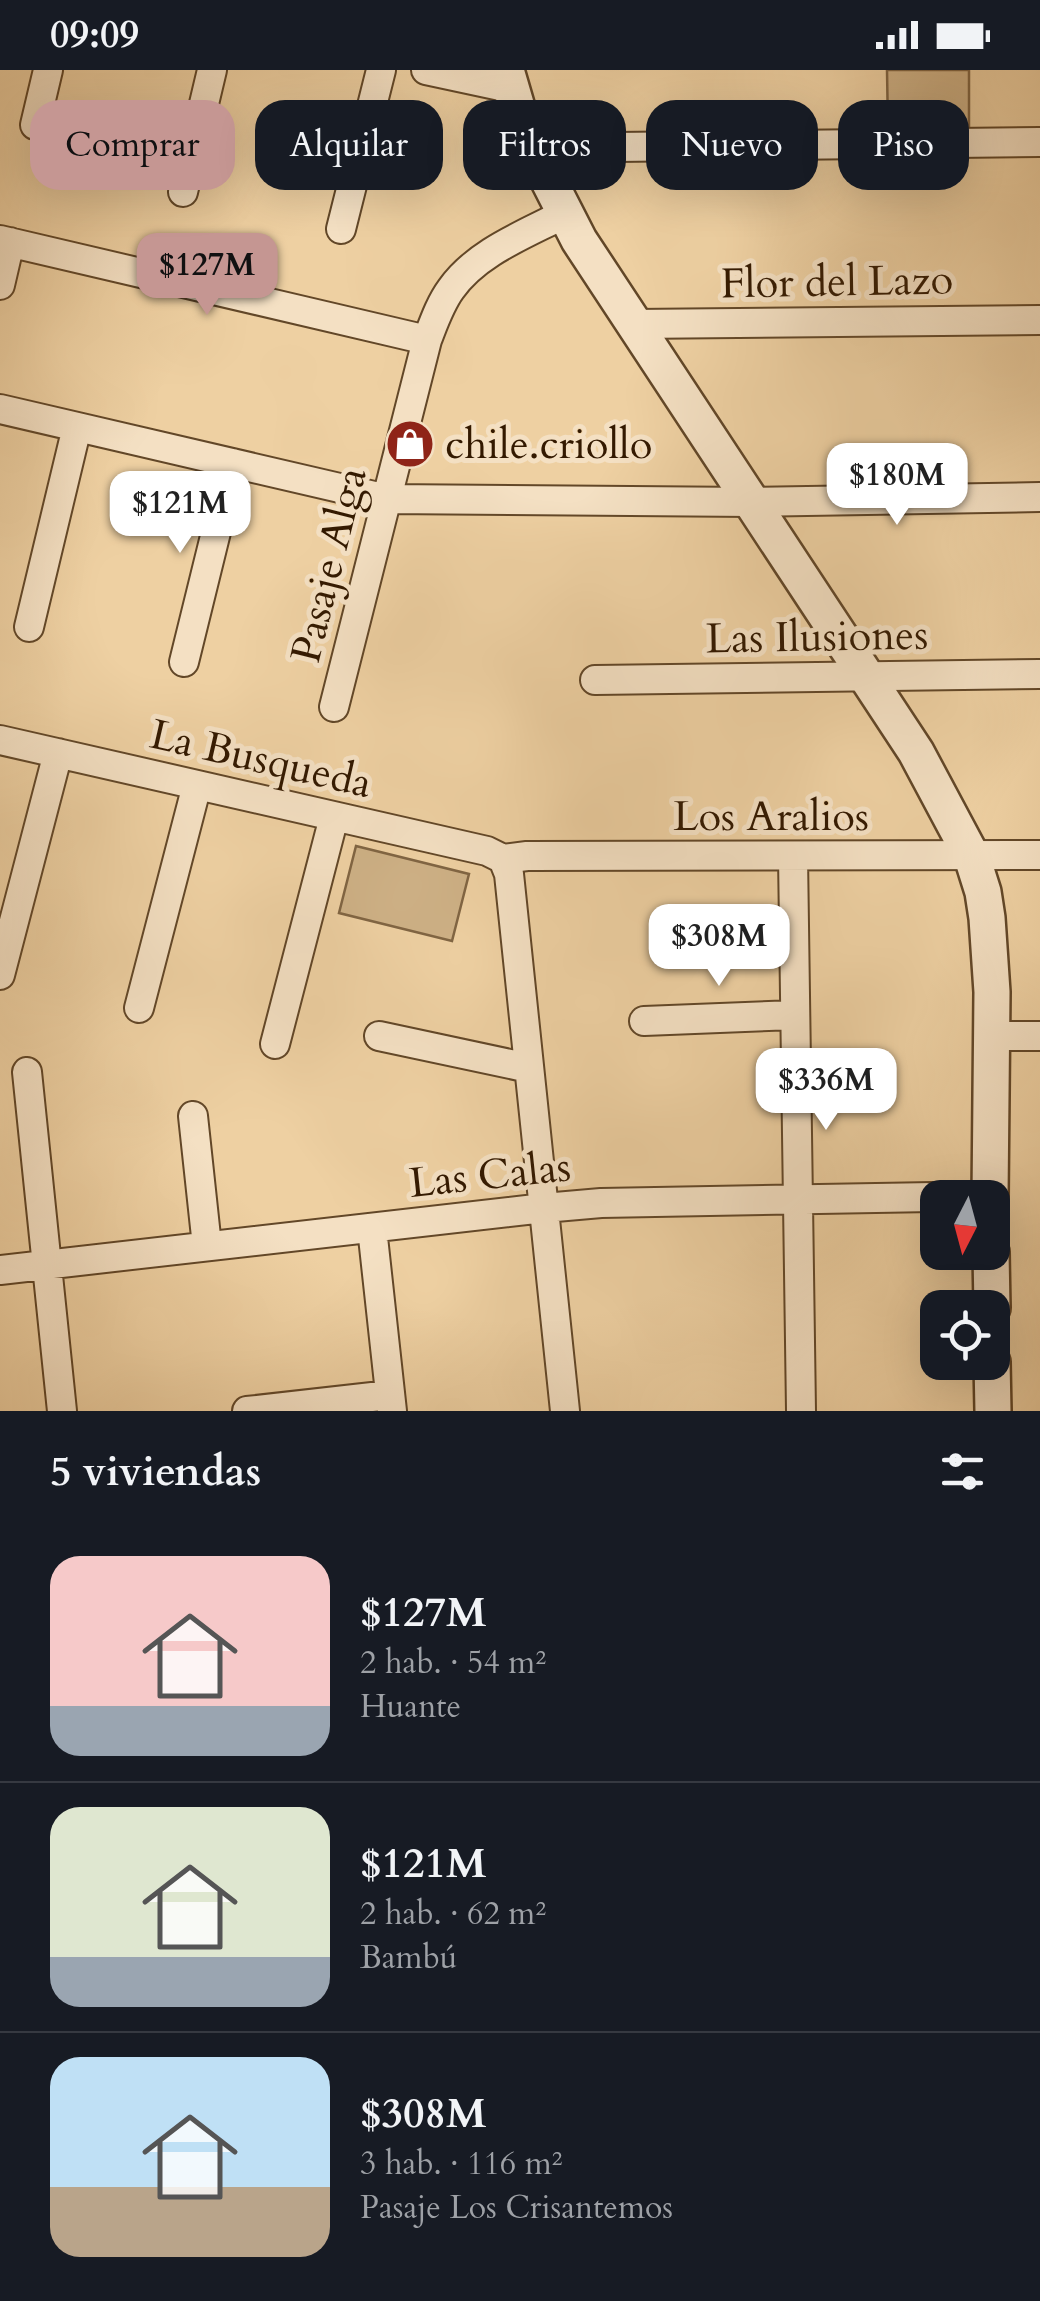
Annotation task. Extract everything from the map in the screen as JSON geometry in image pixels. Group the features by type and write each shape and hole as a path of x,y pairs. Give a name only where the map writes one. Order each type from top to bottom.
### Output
{"street":[{"path":"41,100 48,70"},
{"path":"183,192 212,70"},
{"path":"341,229 380,70"},
{"path":"426,70 508,79"},
{"path":"626,147 1040,142"},
{"path":"552,190 597,268 916,752 972,857 983,892 992,992 990,1180"},
{"name":"Pasaje Alga","path":"334,708 427,340 442,303 465,272 493,252 564,214"},
{"path":"0,284 5,241 427,340"},
{"name":"Flor del Lazo","path":"634,324 1040,320"},
{"path":"0,410 387,499 752,502 1040,497"},
{"path":"29,627 76,427"},
{"path":"184,662 233,463"},
{"name":"Las Ilusiones","path":"596,680 1040,674"},
{"name":"La Busqueda","path":"0,740 487,852 503,859"},
{"path":"0,975 58,753"},
{"path":"139,1008 196,785"},
{"path":"275,1044 334,817"},
{"path":"793,856 801,1411"},
{"name":"Los Aralios","path":"503,859 1040,856"},
{"path":"503,859 509,874 565,1411"},
{"path":"644,1020 795,1015"},
{"path":"379,1036 529,1068"},
{"path":"992,1036 1040,1036"},
{"path":"27,1072 62,1411"},
{"path":"193,1116 208,1246"},
{"name":"Las Calas","path":"0,1270 601,1203 920,1198"},
{"path":"247,1411 391,1403 372,1228"},
{"path":"992,1380 993,1411"}],"shaded area":[{"path":"887,70 969,70 969,100 888,100"},
{"path":"356,846 469,874 452,941 339,913"}],"place":[{"name":"chile.criollo","path":"410,444"}]}
